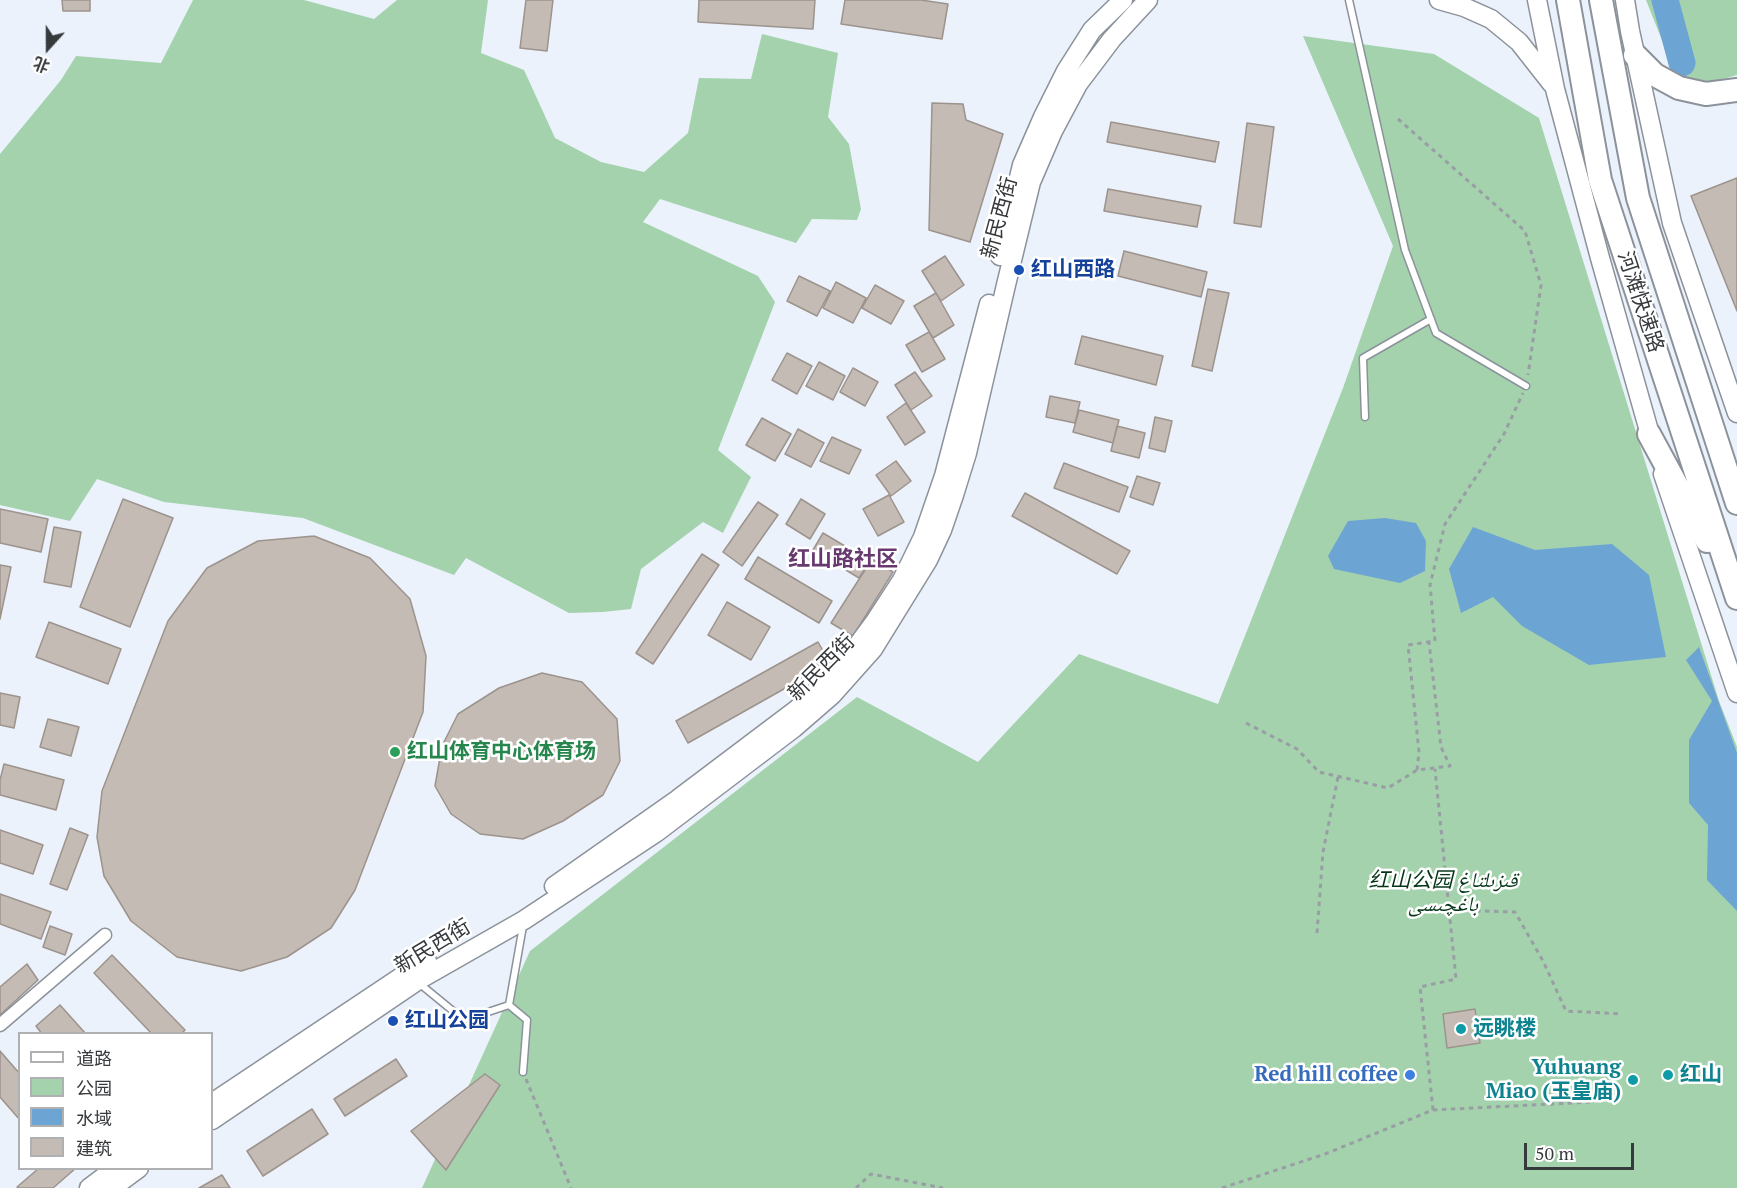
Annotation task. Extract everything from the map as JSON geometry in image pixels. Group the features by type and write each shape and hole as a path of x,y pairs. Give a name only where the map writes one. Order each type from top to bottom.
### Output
{"highway":[{"name":"河滩快速路","path":"1568,0 1600,180 1736,595"},
{"name":"河滩快速路","path":"1601,0 1638,198 1737,503"},
{"path":"1635,55 1655,75 1679,88 1706,94 1737,90"},
{"path":"1649,434 1736,595"}],"main road":[{"name":"新民西街","path":"213,1102 407,973 525,906 687,792 796,710 840,669 902,580 933,511 962,409 1022,165 1066,71 1092,30 1123,0"},
{"name":"新民西街","path":"213,1119 417,981 524,920 657,832 794,728 832,695 873,649 928,560 942,530 954,495 967,453 1031,182 1053,131 1078,84 1112,39 1148,0"},
{"path":"1439,0 1464,7 1491,19 1520,42 1555,89"},
{"path":"1538,0 1555,89 1649,434 1737,693"},
{"path":"1625,0 1672,223 1737,413"},
{"path":"89,1188 113,1170"},
{"path":"112,1188 136,1170"}],"street":[{"path":"0,1025 105,935"}],"lane":[{"path":"1349,0 1405,250 1436,333 1526,386"},
{"path":"1365,417 1363,358 1431,319"},
{"path":"509,1005 524,920"},
{"path":"417,981 464,1020 509,1005"},
{"path":"509,1005 527,1020 523,1072"}],"path":[{"path":"1398,119 1525,231 1541,285 1526,386 1504,434 1445,524 1430,585 1435,641 1408,645 1419,752 1417,770"},
{"path":"1246,723 1297,749 1320,772 1388,788 1417,770 1450,766 1441,747 1429,642"},
{"path":"1433,1110 1420,987 1456,979 1435,769"},
{"path":"1317,933 1323,852 1338,777"},
{"path":"1449,910 1515,912 1544,961 1566,1011 1621,1014"},
{"path":"1222,1188 1325,1154 1433,1110 1592,1102 1621,1064"},
{"path":"523,1072 571,1188"},
{"path":"856,1188 871,1174 943,1188"}],"green space":[{"path":"193,0 304,0 374,19 397,0 488,0 481,53 524,70 555,138 601,162 644,172 688,133 699,78 751,79 762,34 838,53 828,117 849,144 861,209 857,220 812,219 796,243 660,199 643,222 758,276 775,302 718,450 751,477 723,533 703,522 641,569 631,609 569,613 466,558 454,575 303,518 164,502 97,479 70,521 0,505 0,154 61,80 76,56 161,63"},
{"path":"1646,0 1737,0 1737,75 1695,87 1673,68"},
{"name":"红山公园 قىزىلتاغ باغچىسى","path":"1303,36 1434,54 1539,118 1719,701 1737,747 1737,1188 422,1188 530,951 857,697 978,762 1079,654 1218,704 1343,388 1393,246"}],"water":[{"path":"1385,518 1416,523 1426,541 1425,571 1400,583 1334,569 1328,556 1348,521"},
{"path":"1473,527 1535,550 1612,544 1649,575 1666,657 1589,665 1522,626 1493,597 1461,613 1449,569"},
{"path":"1699,647 1737,753 1737,911 1707,880 1708,825 1689,803 1689,740 1712,701 1686,660"}],"building":[{"path":"62,0 90,0 90,11 63,11"},
{"path":"526,0 553,0 547,51 520,48"},
{"path":"699,0 815,0 813,29 698,22"},
{"path":"845,0 921,0 948,4 942,39 841,24"},
{"path":"932,103 963,104 966,120 1003,134 970,242 929,230"},
{"path":"1111,122 1219,142 1215,162 1107,142"},
{"path":"1247,123 1274,127 1261,227 1234,223"},
{"path":"1737,178 1737,311 1691,196"},
{"path":"1108,189 1201,206 1197,227 1104,211"},
{"path":"1124,251 1207,272 1201,297 1118,276"},
{"path":"945,256 964,285 941,301 922,271"},
{"path":"799,276 830,291 817,316 787,301"},
{"path":"836,282 866,298 853,323 823,308"},
{"path":"875,285 904,301 891,324 862,308"},
{"path":"1208,289 1229,293 1212,371 1192,366"},
{"path":"936,293 954,325 933,338 914,306"},
{"path":"929,332 945,359 922,372 906,345"},
{"path":"1082,336 1163,356 1156,385 1075,364"},
{"path":"787,353 812,366 797,394 772,380"},
{"path":"819,362 845,376 833,400 806,386"},
{"path":"853,368 878,382 865,406 840,392"},
{"path":"915,372 932,396 911,410 895,385"},
{"path":"1050,396 1080,402 1075,423 1046,417"},
{"path":"906,403 925,432 905,445 887,417"},
{"path":"1079,410 1119,420 1113,443 1073,432"},
{"path":"1155,417 1172,421 1165,452 1149,448"},
{"path":"762,418 791,434 775,461 746,445"},
{"path":"1117,426 1145,433 1139,458 1111,451"},
{"path":"798,429 824,443 811,467 785,454"},
{"path":"832,437 861,450 849,474 820,461"},
{"path":"896,461 911,481 891,496 876,475"},
{"path":"1064,463 1128,487 1119,512 1054,488"},
{"path":"1137,476 1160,483 1153,505 1130,497"},
{"path":"1025,493 1130,551 1117,574 1012,516"},
{"path":"889,495 904,522 878,536 863,509"},
{"path":"123,499 173,518 130,627 80,607"},
{"path":"801,499 825,514 810,539 786,524"},
{"path":"758,502 778,515 742,566 723,552"},
{"path":"0,509 48,519 41,552 0,543"},
{"path":"54,527 81,532 71,587 44,582"},
{"path":"823,533 870,561 859,578 813,550"},
{"path":"314,536 370,558 410,599 426,656 423,712 355,890 331,928 287,957 241,971 177,957 131,921 104,876 97,837 102,791 168,621 207,568 258,541"},
{"path":"702,554 719,565 653,664 636,653"},
{"path":"758,557 832,601 819,623 745,579"},
{"path":"872,559 893,572 853,636 831,623"},
{"path":"0,565 11,567 0,619"},
{"path":"727,602 770,627 751,660 708,635"},
{"path":"49,622 121,649 108,684 36,657"},
{"path":"818,642 830,663 688,743 676,721"},
{"path":"542,673 582,682 617,719 620,761 603,795 563,821 523,839 480,834 451,814 435,786 442,746 458,714 499,688"},
{"path":"0,693 20,697 14,728 0,725"},
{"path":"48,719 79,727 71,756 40,747"},
{"path":"4,764 64,780 56,810 0,795 0,780"},
{"path":"70,828 88,835 67,890 50,884"},
{"path":"0,830 43,845 33,874 0,863"},
{"path":"0,894 51,912 41,939 0,924"},
{"path":"50,926 72,934 65,955 43,947"},
{"path":"112,955 185,1030 183,1032 150,1032 94,973"},
{"path":"27,964 38,980 0,1015 0,987"},
{"path":"60,1005 84,1032 40,1032 36,1026"},
{"name":"远眺楼","path":"1475,1009 1480,1043 1447,1048 1443,1014"},
{"path":"0,1051 18,1072 18,1118 0,1097"},
{"path":"396,1059 407,1076 345,1116 334,1099"},
{"path":"485,1074 500,1085 446,1170 411,1131"},
{"path":"312,1109 328,1134 263,1176 247,1151"},
{"path":"37,1170 74,1170 53,1188 17,1187"},
{"path":"222,1175 230,1188 199,1188"}],"waterway":[{"path":"1665,0 1682,63"}],"place":[{"name":"红山西路","path":"1019,270"},
{"name":"红山体育中心体育场","path":"395,752"},
{"name":"红山公园","path":"393,1021"},
{"name":"远眺楼","path":"1461,1029"},
{"name":"Red hill coffee","path":"1410,1075"},
{"name":"红山","path":"1668,1075"},
{"name":"Yuhuang Miao (玉皇庙)","path":"1633,1080"}],"district":[{"name":"红山路社区","path":"843,560"}]}
